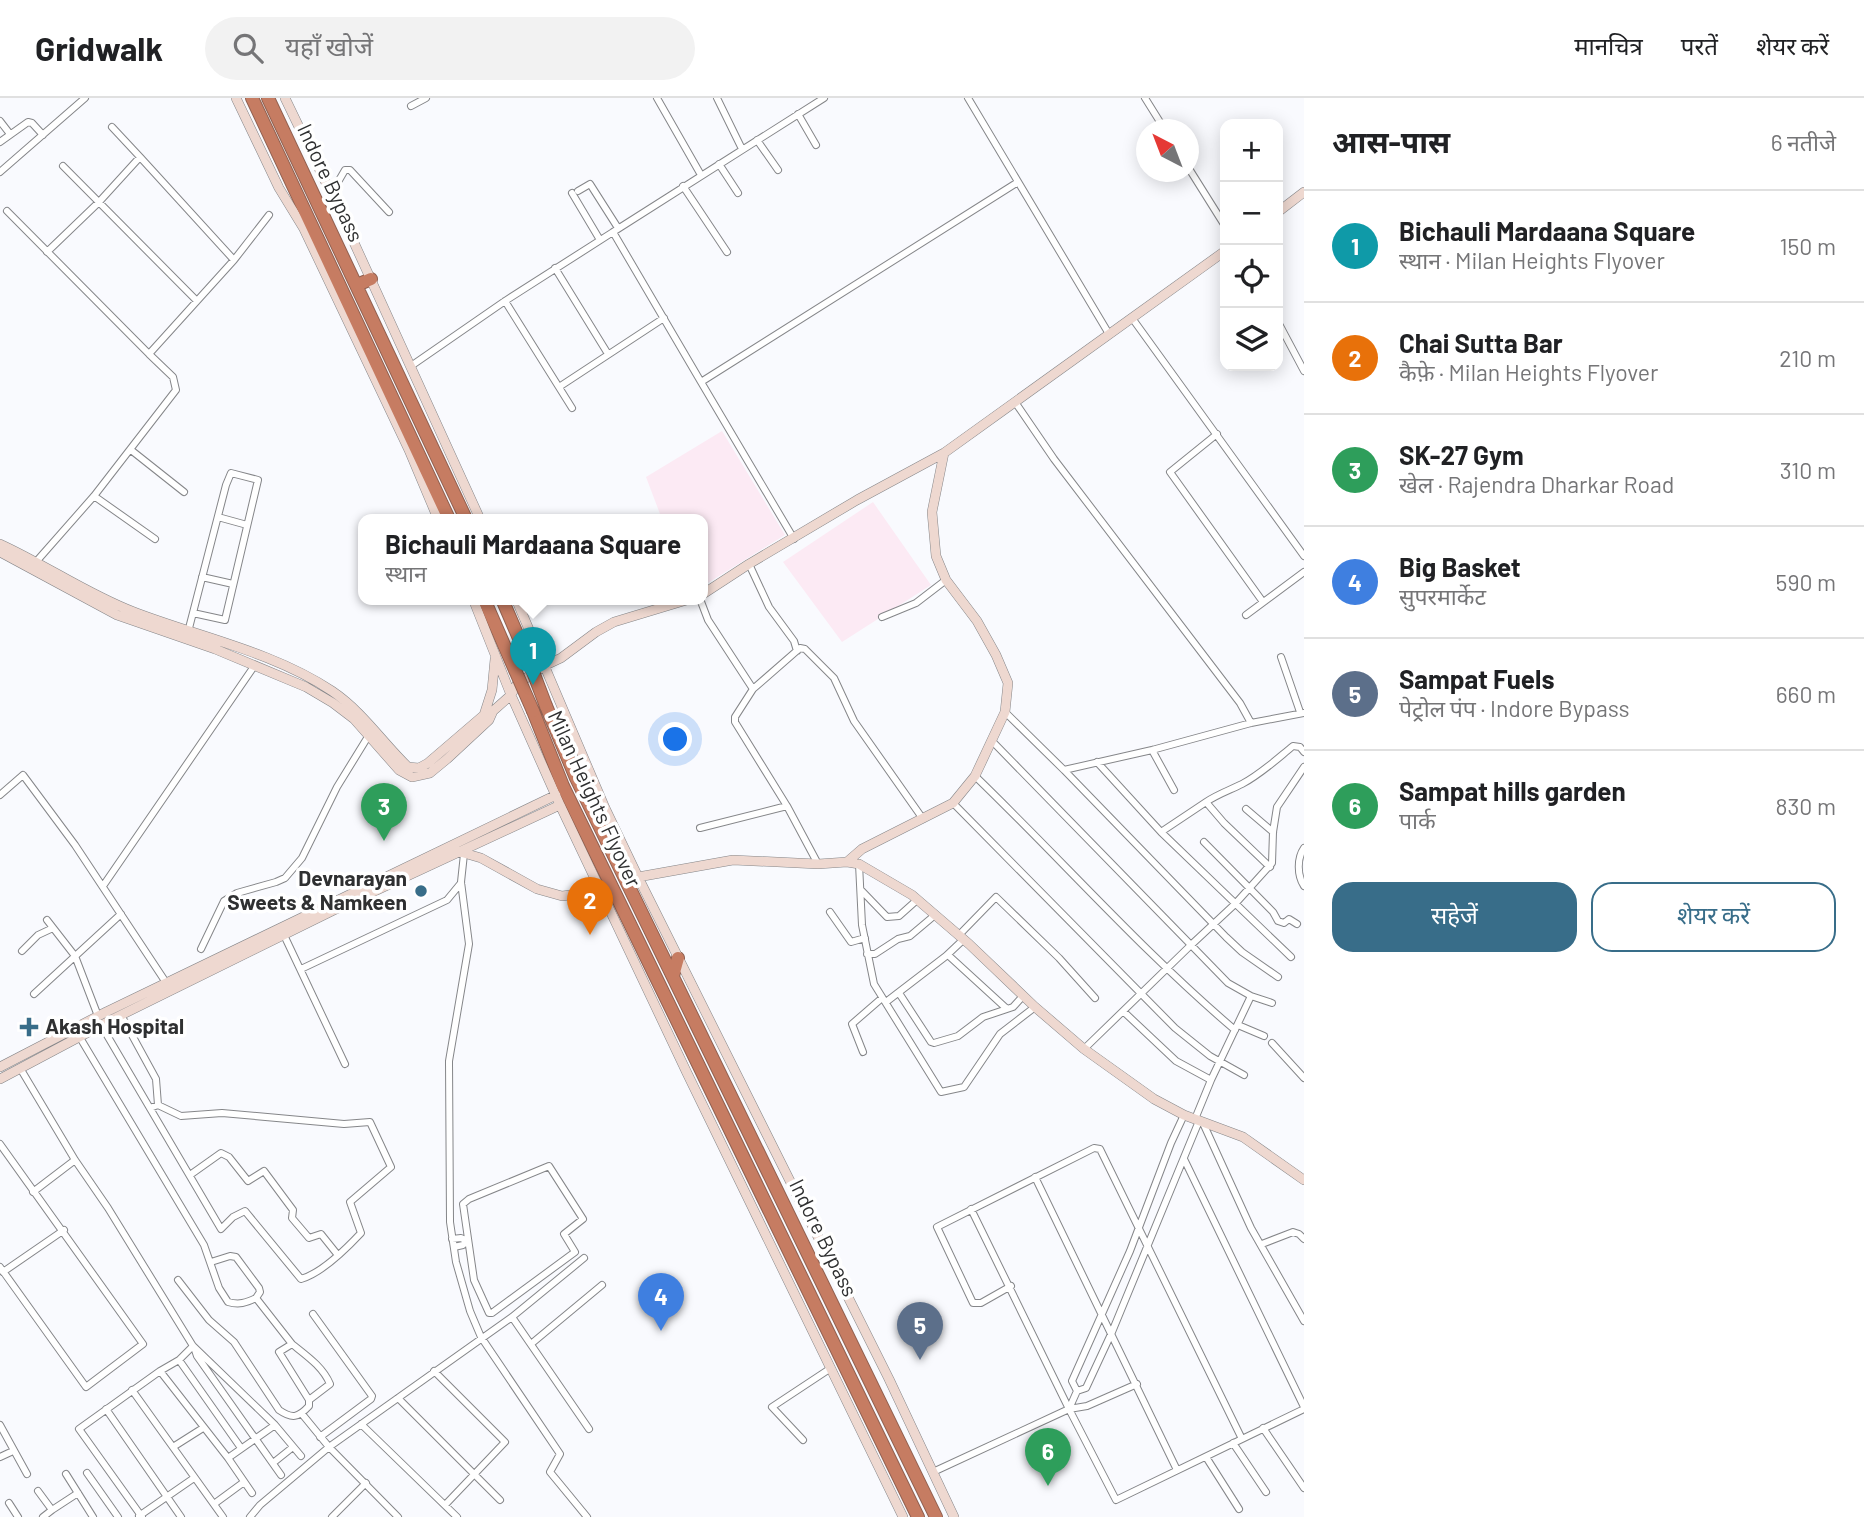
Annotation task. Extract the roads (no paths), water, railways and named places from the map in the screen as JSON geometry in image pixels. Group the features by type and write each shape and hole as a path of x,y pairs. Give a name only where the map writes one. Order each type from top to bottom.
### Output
{"highway":[{"name":"Indore Bypass","path":"252,98 298,194 314,238"},
{"name":"Indore Bypass","path":"268,98 357,285"},
{"path":"314,238 349,303 447,514"},
{"path":"371,279 357,285 464,514"},
{"name":"Milan Heights Flyover","path":"487,605 563,786 621,905 651,980 673,1013"},
{"name":"Milan Heights Flyover","path":"504,605 576,778 673,976"},
{"path":"673,976 678,958"},
{"name":"Indore Bypass","path":"673,976 936,1517"},
{"name":"Indore Bypass","path":"673,1013 918,1517"}],"street":[{"path":"0,172 85,98"},
{"path":"236,98 279,188 314,238 436,514"},
{"path":"285,98 478,514"},
{"path":"411,106 426,98"},
{"path":"656,98 701,175"},
{"path":"717,98 742,149"},
{"path":"411,366 555,268 824,98"},
{"path":"968,98 1110,334"},
{"path":"1145,98 1158,119"},
{"path":"798,114 816,145"},
{"path":"0,121 10,134"},
{"path":"0,142 28,122 43,135"},
{"path":"112,127 234,260"},
{"path":"757,139 778,170"},
{"path":"47,252 100,202 140,157"},
{"path":"719,164 738,194"},
{"path":"63,166 197,300"},
{"path":"331,194 345,170 350,170 389,212"},
{"path":"701,382 1018,181"},
{"path":"1197,182 1220,218"},
{"path":"600,240 575,192 591,185 664,318 794,539"},
{"path":"684,186 727,252"},
{"path":"1283,208 1304,192"},
{"path":"7,211 173,377 176,390 94,496 34,565"},
{"path":"149,354 234,260 269,215"},
{"path":"708,591 857,500 944,453 1220,255"},
{"path":"555,268 608,354"},
{"path":"505,301 572,408"},
{"path":"559,387 664,318"},
{"path":"1132,318 1304,556"},
{"path":"1283,331 1304,371"},
{"path":"1015,402 1054,459 1240,703 1251,723"},
{"path":"1217,434 1170,472 1263,602"},
{"path":"131,450 184,492"},
{"path":"848,862 862,849 953,803 975,776 1005,712 1008,683 976,621 946,580 936,556 932,512 944,453"},
{"path":"187,635 231,473 258,480 225,620 193,613"},
{"path":"94,496 155,539"},
{"path":"218,517 247,525"},
{"path":"0,544 87,594 117,615 297,672 333,692 370,724 408,767 419,768 428,763 511,695 517,684 614,622 670,605"},
{"path":"0,552 34,565"},
{"path":"749,564 769,607 794,641 797,650"},
{"path":"1246,615 1304,572"},
{"path":"202,577 233,584"},
{"path":"882,617 916,603 946,580"},
{"path":"475,605 560,805 651,980 903,1517"},
{"path":"519,605 605,808 889,1379 954,1517"},
{"path":"703,605 718,637 753,689"},
{"path":"818,864 787,806 735,722 735,717 753,689 803,647 834,678 854,721 923,818"},
{"path":"245,656 255,665 333,702 369,735 399,770 412,777 430,773 489,720 495,654"},
{"path":"1064,770 1302,712 1281,657"},
{"path":"511,695 519,696 550,677 561,658"},
{"path":"103,887 255,665"},
{"path":"1005,712 1242,952 1278,977"},
{"path":"201,949 224,901 237,893 285,878 302,858 337,787 369,735"},
{"path":"992,741 1228,983 1251,996 1272,1003"},
{"path":"1161,832 1224,791 1243,783 1293,746 1300,747 1304,752"},
{"path":"1153,750 1174,790"},
{"path":"1097,762 1161,832 1291,957"},
{"path":"1084,1049 1270,867 1277,807 1304,767"},
{"path":"0,795 23,775 103,887 168,986"},
{"path":"975,776 1165,968 1237,1028 1264,1036"},
{"path":"458,851 556,795"},
{"path":"1206,802 1270,867"},
{"path":"953,803 1189,1042 1244,1075"},
{"path":"0,1067 61,1040 282,930 560,805"},
{"path":"700,828 787,806"},
{"path":"1246,809 1273,832"},
{"path":"1204,842 1273,912 1278,921 1284,923 1289,919 1297,924"},
{"path":"1304,848 1300,856 1299,876 1304,886"},
{"path":"458,851 469,944 449,1061 450,1222 460,1279 481,1337 560,1454 550,1472 587,1517"},
{"path":"458,851 481,858 537,889 562,896 603,891"},
{"path":"638,877 733,860 859,864 917,900 1084,1049 1154,1099 1184,1115 1243,1137 1304,1180"},
{"path":"859,864 864,938 874,984 941,1092 964,1087 1000,1034 1035,1007"},
{"path":"301,969 447,900 461,882"},
{"path":"860,890 887,917 899,916 917,900"},
{"path":"863,1052 852,1024 884,1000 899,993 948,955 996,897 1059,958 1095,998"},
{"path":"830,912 851,942 864,938"},
{"path":"34,993 121,914"},
{"path":"867,954 875,954 898,939 910,936 935,915"},
{"path":"47,920 75,956 99,1020 150,1108 190,1175 221,1229 233,1217 245,1211 300,1279 313,1273 361,1233 350,1202 391,1167 370,1122 344,1124 222,1113 181,1116 158,1105 150,1108"},
{"path":"22,951 38,935 53,929"},
{"path":"282,930 345,1064"},
{"path":"948,955 1007,1009"},
{"path":"0,1080 61,1040 79,1036 99,1020 121,1015 168,986"},
{"path":"899,993 934,1043 958,1036 983,1017 1013,1007 1023,996"},
{"path":"1069,1409 1077,1391 1086,1388 1112,1332 1199,1121 1211,1080 1251,996"},
{"path":"1124,1012 1175,1061 1211,1080"},
{"path":"121,1015 156,1079 158,1105"},
{"path":"79,1036 204,1245 219,1288 228,1302 236,1304 257,1298 259,1288 236,1257 230,1256 211,1262"},
{"path":"1272,1043 1304,1078"},
{"path":"20,1068 197,1356 281,1475"},
{"path":"1077,1391 1072,1381 1139,1228 1184,1115"},
{"path":"1199,1121 1251,1228 1304,1321"},
{"path":"0,1144 33,1192 64,1230 143,1344 86,1387 2,1269 64,1230"},
{"path":"1011,1286 976,1304 971,1300 937,1227 1097,1147 1103,1153 1242,1439"},
{"path":"190,1175 222,1153 229,1157 248,1181 261,1171 267,1172 293,1210 292,1218 305,1236 309,1238 321,1234 337,1254"},
{"path":"1184,1159 1302,1409 1304,1422"},
{"path":"33,1192 75,1160"},
{"path":"548,1166 552,1168 583,1219 564,1234 575,1253 492,1313 487,1311 473,1274 467,1241 462,1207 465,1201 548,1166"},
{"path":"1035,1177 1177,1470"},
{"path":"971,1209 1114,1499 1119,1499 1302,1409"},
{"path":"1262,1244 1293,1232 1304,1240"},
{"path":"453,1239 461,1238 467,1241"},
{"path":"454,1247 467,1241"},
{"path":"250,1517 260,1505 329,1447 512,1317 584,1258"},
{"path":"460,1279 473,1274"},
{"path":"178,1280 209,1320 234,1342 279,1410 289,1417 295,1417 309,1406 309,1400 279,1352 292,1344"},
{"path":"531,1344 602,1285"},
{"path":"257,1298 292,1344 326,1375 330,1384 309,1400"},
{"path":"313,1314 372,1396 320,1437"},
{"path":"512,1317 589,1429"},
{"path":"194,1348 79,1429 140,1516 194,1478"},
{"path":"194,1348 275,1425 301,1456"},
{"path":"178,1360 241,1448"},
{"path":"803,1440 772,1407 831,1368"},
{"path":"160,1370 252,1493"},
{"path":"434,1371 505,1442 445,1505"},
{"path":"933,1472 1069,1409 1087,1406 1137,1384"},
{"path":"132,1390 223,1517"},
{"path":"398,1398 500,1500"},
{"path":"106,1409 181,1517"},
{"path":"302,1414 329,1447 398,1517"},
{"path":"361,1424 457,1517"},
{"path":"0,1425 27,1474"},
{"path":"228,1458 275,1425"},
{"path":"173,1447 203,1428"},
{"path":"1263,1428 1304,1488"},
{"path":"1233,1443 1266,1492"},
{"path":"273,1463 293,1447"},
{"path":"0,1457 13,1451"},
{"path":"1206,1457 1239,1508"},
{"path":"87,1473 118,1517"},
{"path":"65,1474 91,1514 82,1517"},
{"path":"214,1504 244,1482"},
{"path":"335,1516 366,1483"},
{"path":"38,1491 52,1510"},
{"path":"43,1517 78,1493"},
{"path":"9,1503 18,1517"}],"place":[{"name":"Bichauli Mardaana Square","path":"533,685"},
{"name":"SK-27 Gym","path":"384,841"},
{"name":"Devnarayan Sweets & Namkeen","path":"421,891"},
{"name":"Chai Sutta Bar","path":"590,935"},
{"name":"Akash Hospital","path":"29,1027"},
{"name":"Big Basket","path":"661,1331"},
{"name":"Sampat Fuels","path":"920,1360"},
{"name":"Sampat hills garden","path":"1048,1486"}]}
